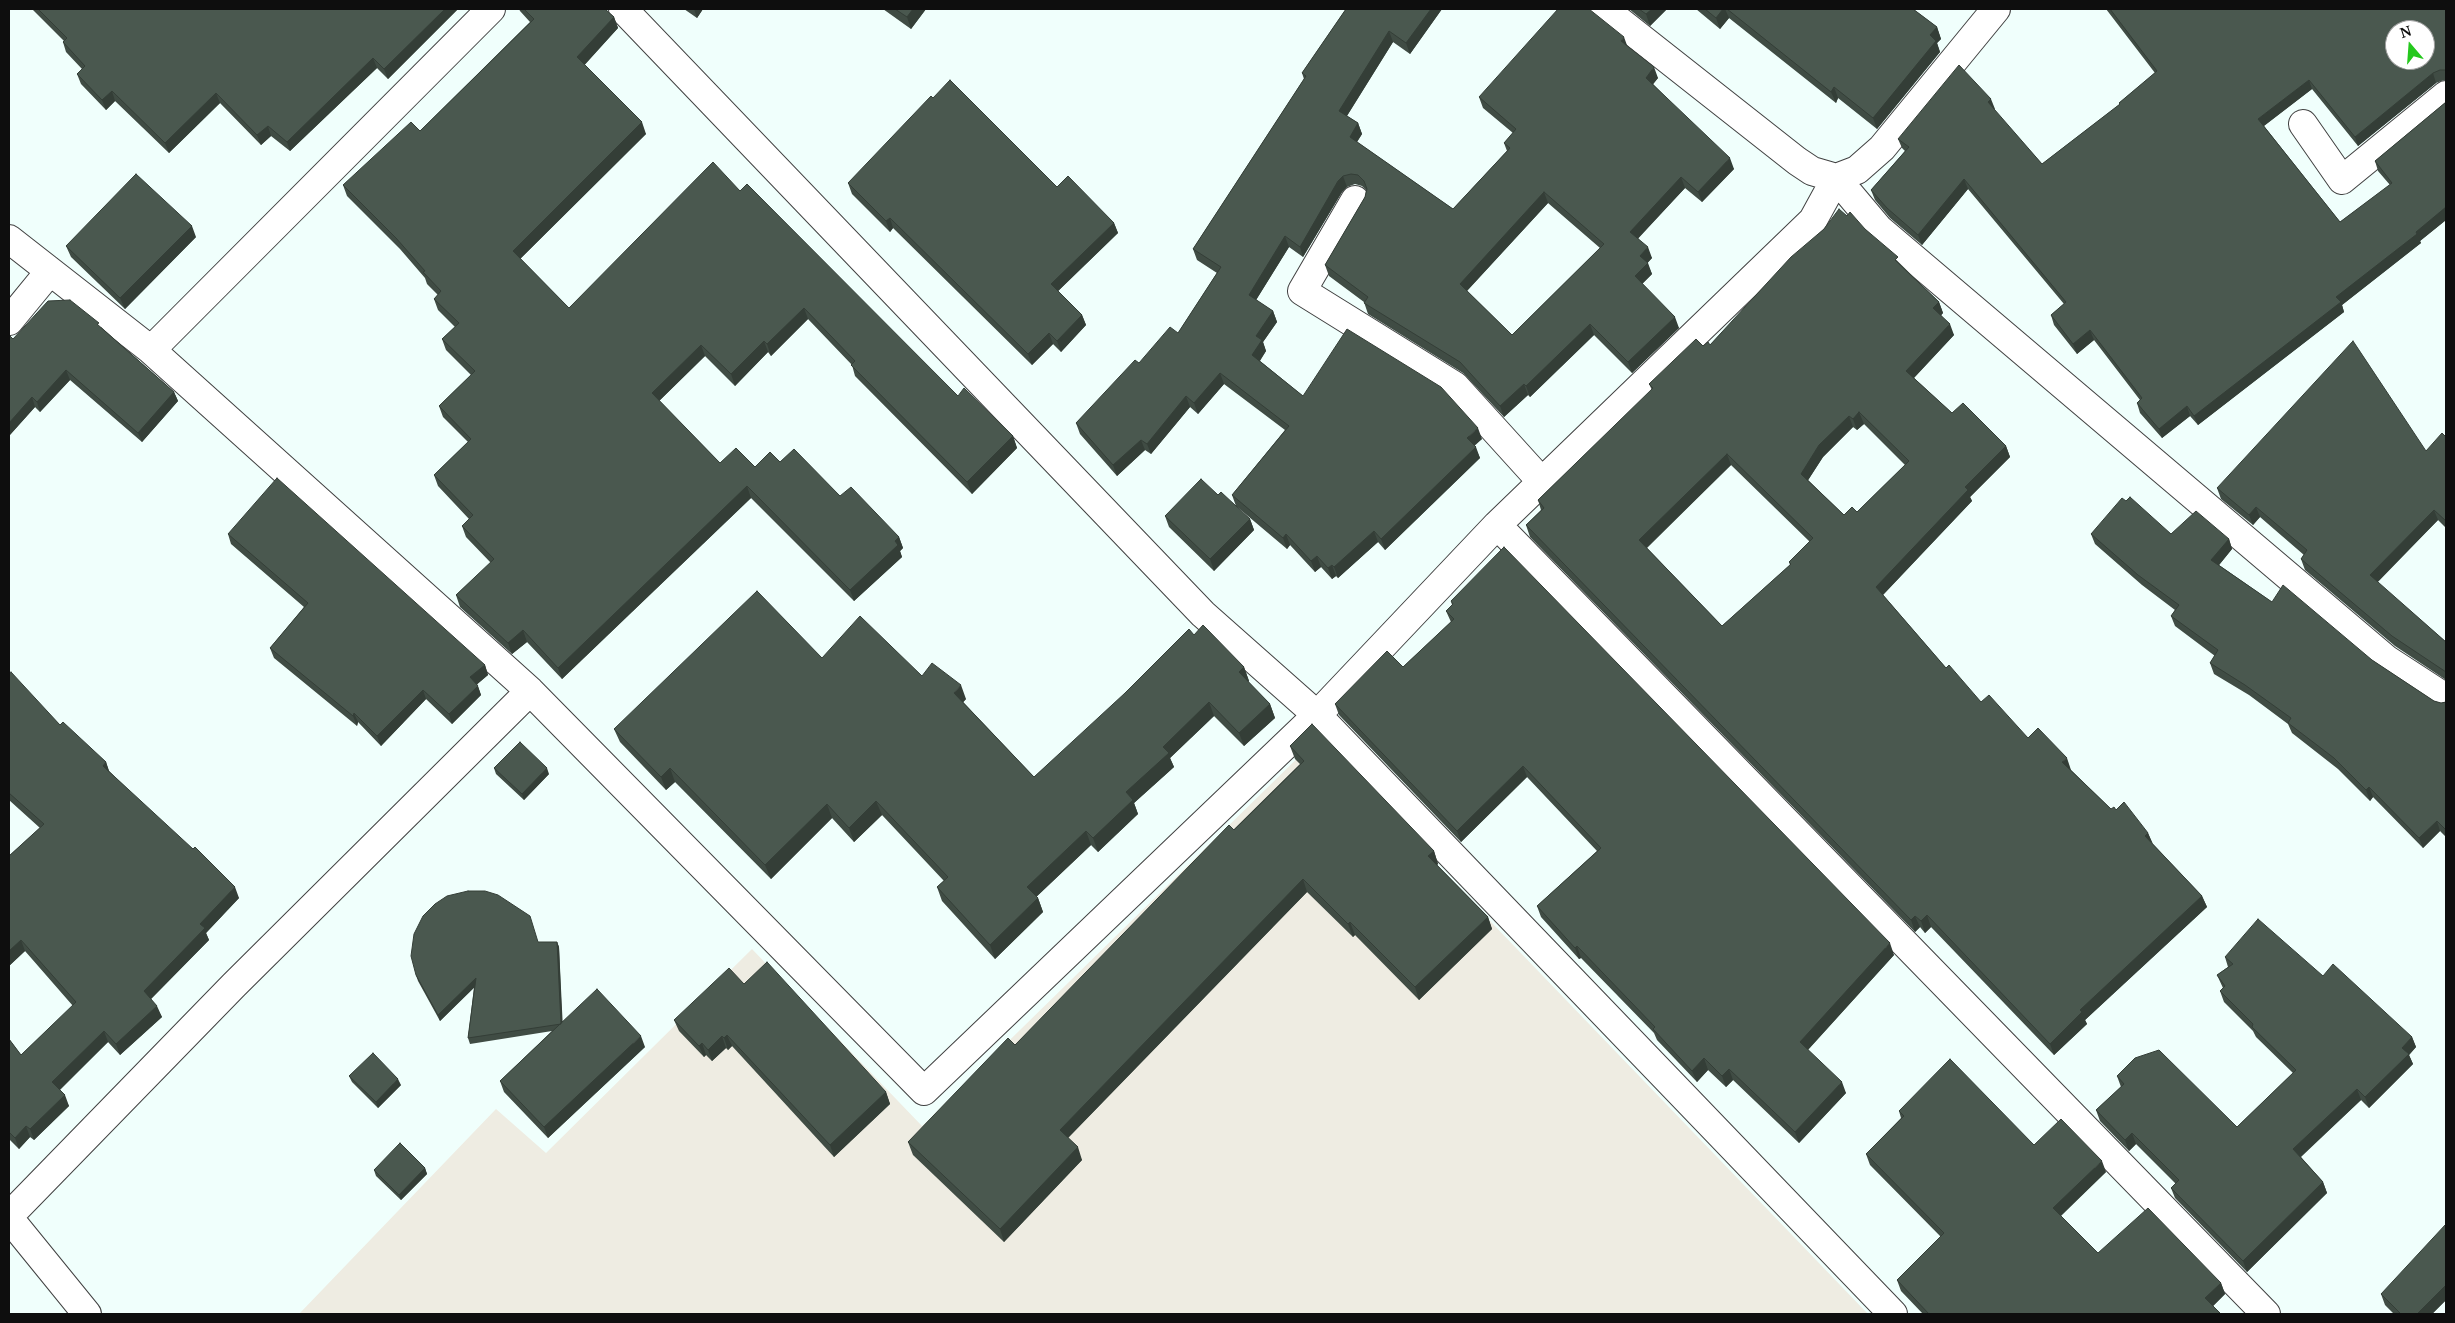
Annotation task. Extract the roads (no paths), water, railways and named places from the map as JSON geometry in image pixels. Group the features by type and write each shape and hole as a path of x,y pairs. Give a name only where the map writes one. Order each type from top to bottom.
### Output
{"street":[{"path":"151,350 491,9"},
{"path":"623,9 1203,614 1317,715 1892,1314"},
{"path":"1604,9 1797,161 1812,171 1836,178 1879,229 2386,659 2443,691"},
{"path":"9,238 151,350 530,691 924,1091 1317,715 1498,525 1813,220 1836,178 1857,170 1882,148 1996,9"},
{"path":"2303,124 2342,180 2446,94"},
{"path":"1355,200 1302,291 1455,386 1542,482"},
{"path":"9,321 50,271"},
{"path":"1498,525 2266,1314"},
{"path":"87,1314 9,1217 234,985 530,691"}]}
